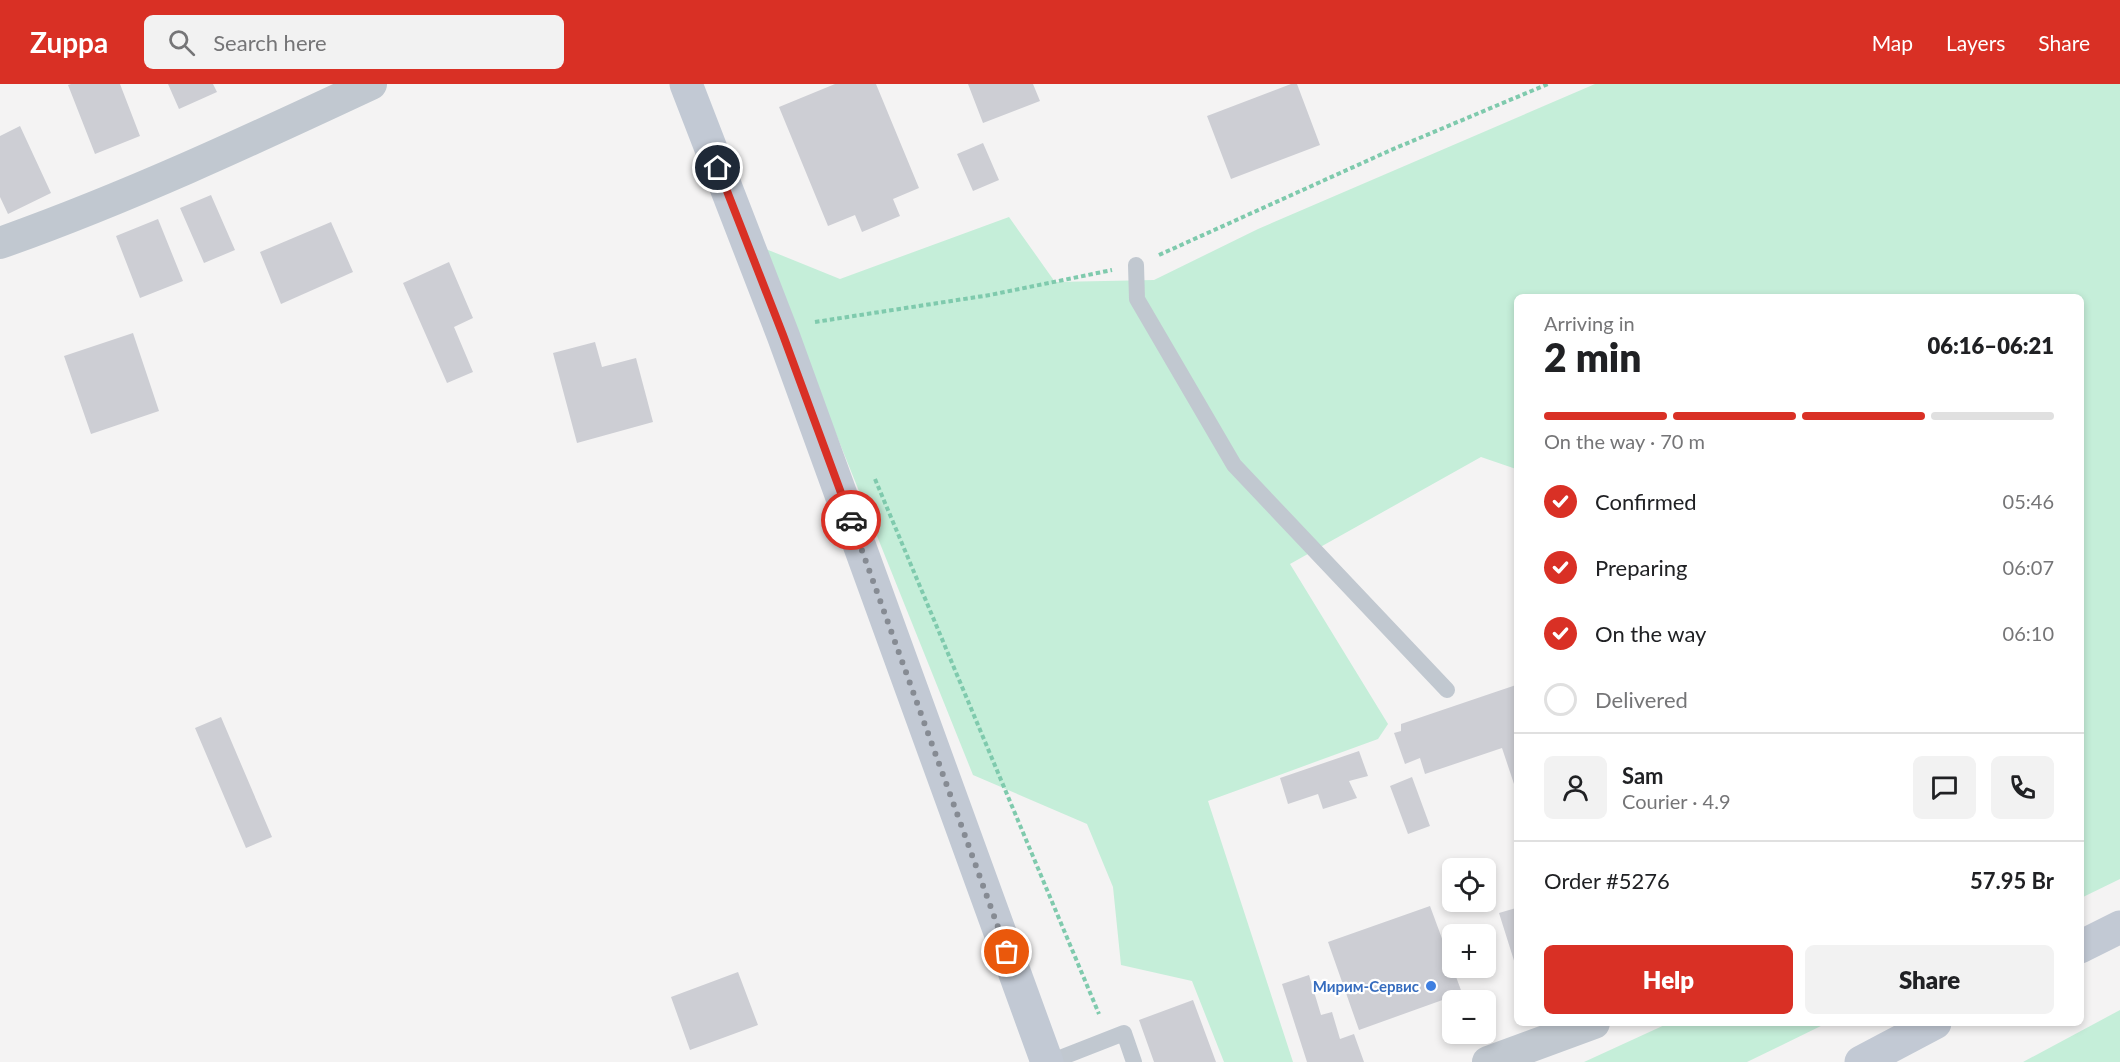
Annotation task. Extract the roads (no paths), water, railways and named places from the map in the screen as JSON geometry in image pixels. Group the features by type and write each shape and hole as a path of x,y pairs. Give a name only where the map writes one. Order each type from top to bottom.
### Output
{"main road":[{"path":"686,84 783,335 1049,1062"},
{"path":"2084,945 2120,927"},
{"path":"1861,1062 1929,1026"}],"street":[{"path":"0,243 198,164 371,84"},
{"path":"1488,1062 1586,1026"}],"lane":[{"path":"1136,265 1137,299 1234,465 1447,690"},
{"path":"1049,1062 1124,1033 1134,1062"}],"place":[{"name":"Мирим-Сервис","path":"1431,986"}]}
